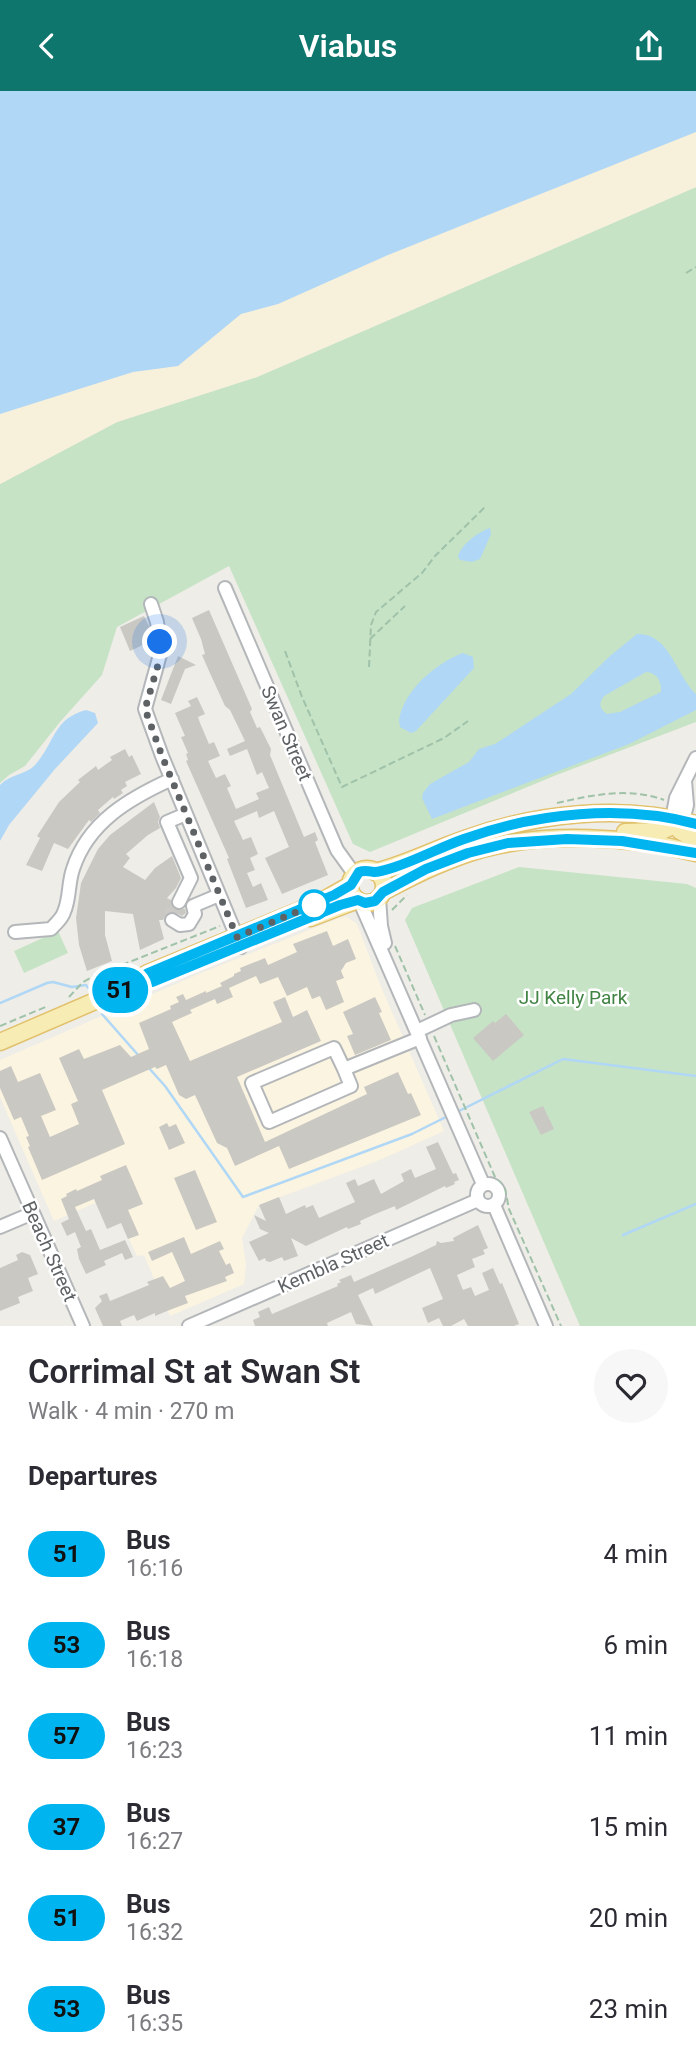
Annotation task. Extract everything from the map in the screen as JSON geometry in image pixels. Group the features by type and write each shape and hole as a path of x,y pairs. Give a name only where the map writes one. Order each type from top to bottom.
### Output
{"main road":[{"path":"239,942 320,902 363,870 375,872 397,866 474,835 536,819 575,814 682,822"},
{"path":"567,839 597,833 657,832 682,822"},
{"path":"682,822 684,835 696,841"},
{"path":"0,1042 116,992 148,973 340,905 359,901 370,903 426,869 485,848 508,843 567,839 622,841 696,853"},
{"path":"375,872 383,880 381,895"},
{"path":"353,880 352,893 359,901"}],"street":[{"name":"Swan Street","path":"225,588 337,850 353,880"},
{"path":"151,604 157,622 161,651 145,702 147,715 239,942"},
{"path":"682,822 687,805 685,781 696,758"},
{"path":"15,932 51,929 64,914 72,871 89,838 115,810 132,797 172,779"},
{"path":"172,920 180,925 189,924 195,914 193,906 186,902 177,902 191,878 167,823 186,814"},
{"path":"193,906 219,895"},
{"path":"381,895 381,926 387,961"},
{"path":"359,901 378,947 422,1031 484,1184"},
{"path":"344,1069 451,1015 474,1010"},
{"path":"334,1048 344,1069 351,1086 269,1122 252,1083 334,1048"},
{"name":"Beach Street","path":"0,1138 83,1326"},
{"path":"484,1184 495,1185 499,1192 499,1199 494,1205 483,1205 478,1200 478,1189 484,1184"},
{"name":"Kembla Street","path":"188,1326 478,1200"},
{"path":"494,1205 546,1326"},
{"path":"0,1227 33,1213"}],"path":[{"path":"687,273 696,267"},
{"path":"369,667 371,625 376,612 422,573 435,556 486,506"},
{"path":"370,639 405,606"},
{"path":"285,651 302,697 342,787 444,738 468,721"},
{"path":"390,916 392,910 408,894 406,889"},
{"path":"393,940 422,1031 463,1101 495,1177 505,1189 509,1209 561,1326"},
{"path":"67,999 83,982"},
{"path":"0,1026 57,1003"}],"shaded area":[{"path":"347,917 357,924 381,987 444,1131 382,1159 259,1205 242,1238 246,1264 244,1284 170,1316 144,1255 137,1256 109,1197 54,1221 0,1097 0,1060 199,974"}],"green space":[{"path":"696,187 696,722 554,776 370,852 353,844 229,566 117,627 102,675 25,766 0,783 0,484 117,422 257,377"},
{"name":"JJ Kelly Park","path":"519,867 687,884 696,888 696,1326 580,1326 405,920 412,908"},
{"path":"58,931 68,953 24,973 14,951"}],"sand":[{"path":"696,91 696,187 257,377 117,422 0,484 0,349"}],"water":[{"path":"0,91 696,91 696,132 388,255 278,304 241,314 178,366 133,372 0,414"},
{"path":"490,528 491,534 480,559 472,562 460,560 458,556 467,543"},
{"path":"637,634 657,640 696,694 696,710 629,744 432,819 422,798 430,784 469,762 479,749 495,744 571,694","holes":["646,672 658,678 661,692 620,712 607,714 603,710 600,704 604,696"]},
{"path":"463,653 473,657 474,668 416,731 411,733 400,727 402,709 414,688 442,663"},
{"path":"86,710 95,713 98,723 55,769 9,825 0,841 0,785 34,766 66,719"}],"building":[{"path":"209,610 252,709 250,712 257,728 260,727 271,749 270,755 304,837 315,832 318,840 315,842 328,875 282,894 265,858 289,847 274,811 259,818 257,811 234,821 243,840 251,837 258,854 250,858 255,870 247,873 253,887 261,883 268,900 246,908 227,859 229,858 186,761 188,753 181,737 185,736 175,713 191,706 188,701 197,697 205,714 198,717 200,723 209,744 214,742 220,756 208,761 216,778 225,774 231,786 227,788 236,809 259,799 256,793 269,788 262,772 257,775 247,749 230,756 227,749 245,741 230,710 225,706 202,655 205,654 201,639 192,618"},
{"path":"144,616 149,626 151,646 147,643 130,651 120,627"},
{"path":"178,656 196,665 185,669 171,704 161,700"},
{"path":"125,749 129,757 132,755 141,774 125,782 127,786 121,790 123,793 114,799 113,797 98,810 100,813 91,822 89,820 68,849 54,843 42,871 26,865 40,838 37,836 59,802 80,782 78,780 96,766 98,770 112,760 110,757"},
{"path":"154,802 160,817 160,828 126,854 130,858 123,867 145,880 155,868 172,856 181,878 167,898 175,909 185,909 186,913 182,916 173,911 167,913 163,920 159,920 164,939 140,950 133,914 105,911 105,935 112,961 87,971 79,945 76,918 81,883 98,849 110,835"},
{"path":"327,931 333,946 348,939 356,959 346,963 341,971 344,978 336,981 344,1002 326,1010 320,996 312,999 307,987 287,996 278,977 260,984 256,976 229,988 233,997 217,1004 215,999 172,1022 190,1061 282,1022 273,1002 285,997 293,1017 307,1010 321,1041 237,1077 265,1142 367,1094 364,1087 398,1072 421,1115 289,1169 279,1146 235,1166 227,1148 217,1143 195,1095 186,1099 179,1095 166,1065 157,1069 155,1067 102,1090 125,1144 42,1180 28,1147 30,1146 26,1137 29,1136 21,1117 14,1120 0,1088 0,1071 11,1066 18,1082 40,1073 56,1110 41,1116 50,1137 79,1124 71,1104 78,1101 59,1058 79,1049 84,1059 120,1045 131,1057 149,1049 139,1023 171,1009 170,1006 179,1002 176,997 183,994 186,1000 206,993 222,986 220,983 241,971 240,968 265,958 268,965 297,952 293,944"},
{"path":"375,997 391,1040 355,1055 347,1036 353,1034 343,1012"},
{"path":"506,1014 524,1035 493,1061 473,1038"},
{"path":"543,1106 554,1129 541,1135 529,1112"},
{"path":"167,1123 169,1127 176,1124 185,1143 169,1150 159,1127"},
{"path":"438,1142 453,1174 456,1173 459,1180 454,1182 455,1184 446,1188 445,1186 396,1210 395,1206 373,1215 360,1221 361,1224 348,1229 347,1227 306,1246 291,1238 298,1256 284,1261 282,1257 270,1262 265,1258 259,1261 249,1242 269,1233 260,1229 254,1215 266,1221 259,1205 279,1197 286,1214 305,1205 306,1208 313,1205 319,1218 355,1202 346,1183 355,1179 358,1186 374,1179 381,1194 404,1181 401,1174 411,1169 415,1178 436,1169 426,1147"},
{"path":"126,1165 143,1204 128,1210 139,1235 128,1239 121,1223 107,1229 94,1199 75,1207 86,1231 91,1229 100,1250 125,1240 133,1257 125,1260 122,1253 104,1261 106,1265 86,1274 79,1259 77,1249 81,1247 75,1232 67,1236 61,1223 69,1219 61,1199 76,1189 77,1191 102,1180 100,1176"},
{"path":"195,1170 217,1222 196,1230 174,1178"},
{"path":"478,1225 488,1248 483,1250 485,1254 472,1259 475,1267 457,1275 463,1290 471,1287 475,1296 489,1290 482,1273 493,1268 519,1324 468,1326 464,1319 451,1326 443,1326 439,1318 428,1323 422,1308 443,1299 430,1268 375,1294 373,1288 358,1295 373,1326 356,1324 351,1312 327,1323 328,1326 255,1326 253,1320 260,1317 258,1312 269,1307 272,1314 338,1286 341,1282 339,1280 351,1275 354,1282 436,1245 437,1241 454,1241 453,1238"},
{"path":"184,1237 191,1254 220,1241 224,1249 219,1251 226,1265 230,1263 234,1273 225,1277 227,1281 185,1296 188,1303 137,1321 134,1315 120,1321 122,1326 103,1326 95,1308 102,1301 99,1296 107,1293 110,1301 149,1285 147,1282 163,1276 170,1288 185,1281 172,1252 152,1261 148,1252"},
{"path":"22,1252 30,1255 38,1274 28,1278 33,1291 18,1297 20,1303 0,1311 0,1268 18,1260 16,1255"}],"waterway":[{"path":"0,1003 53,982 72,987 86,985 90,990"},
{"path":"102,1014 139,1056"},
{"path":"457,1112 563,1059 696,1076"},
{"path":"148,1067 165,1086 243,1197 412,1134 448,1116"},
{"path":"623,1235 696,1204"}],"tunnel":[{"path":"172,920 171,910 176,903"}],"bus line":[{"name":"51","path":"696,824 653,816 575,814 536,819 495,829 397,866 375,872 363,870 355,874 351,885 320,902 148,973 116,992 152,982 340,905 358,900 370,903 405,879 485,848 508,843 567,839 643,843 696,853"}],"route":[{"path":"160,642 158,665 145,709 237,937 320,902 314,905"}]}
